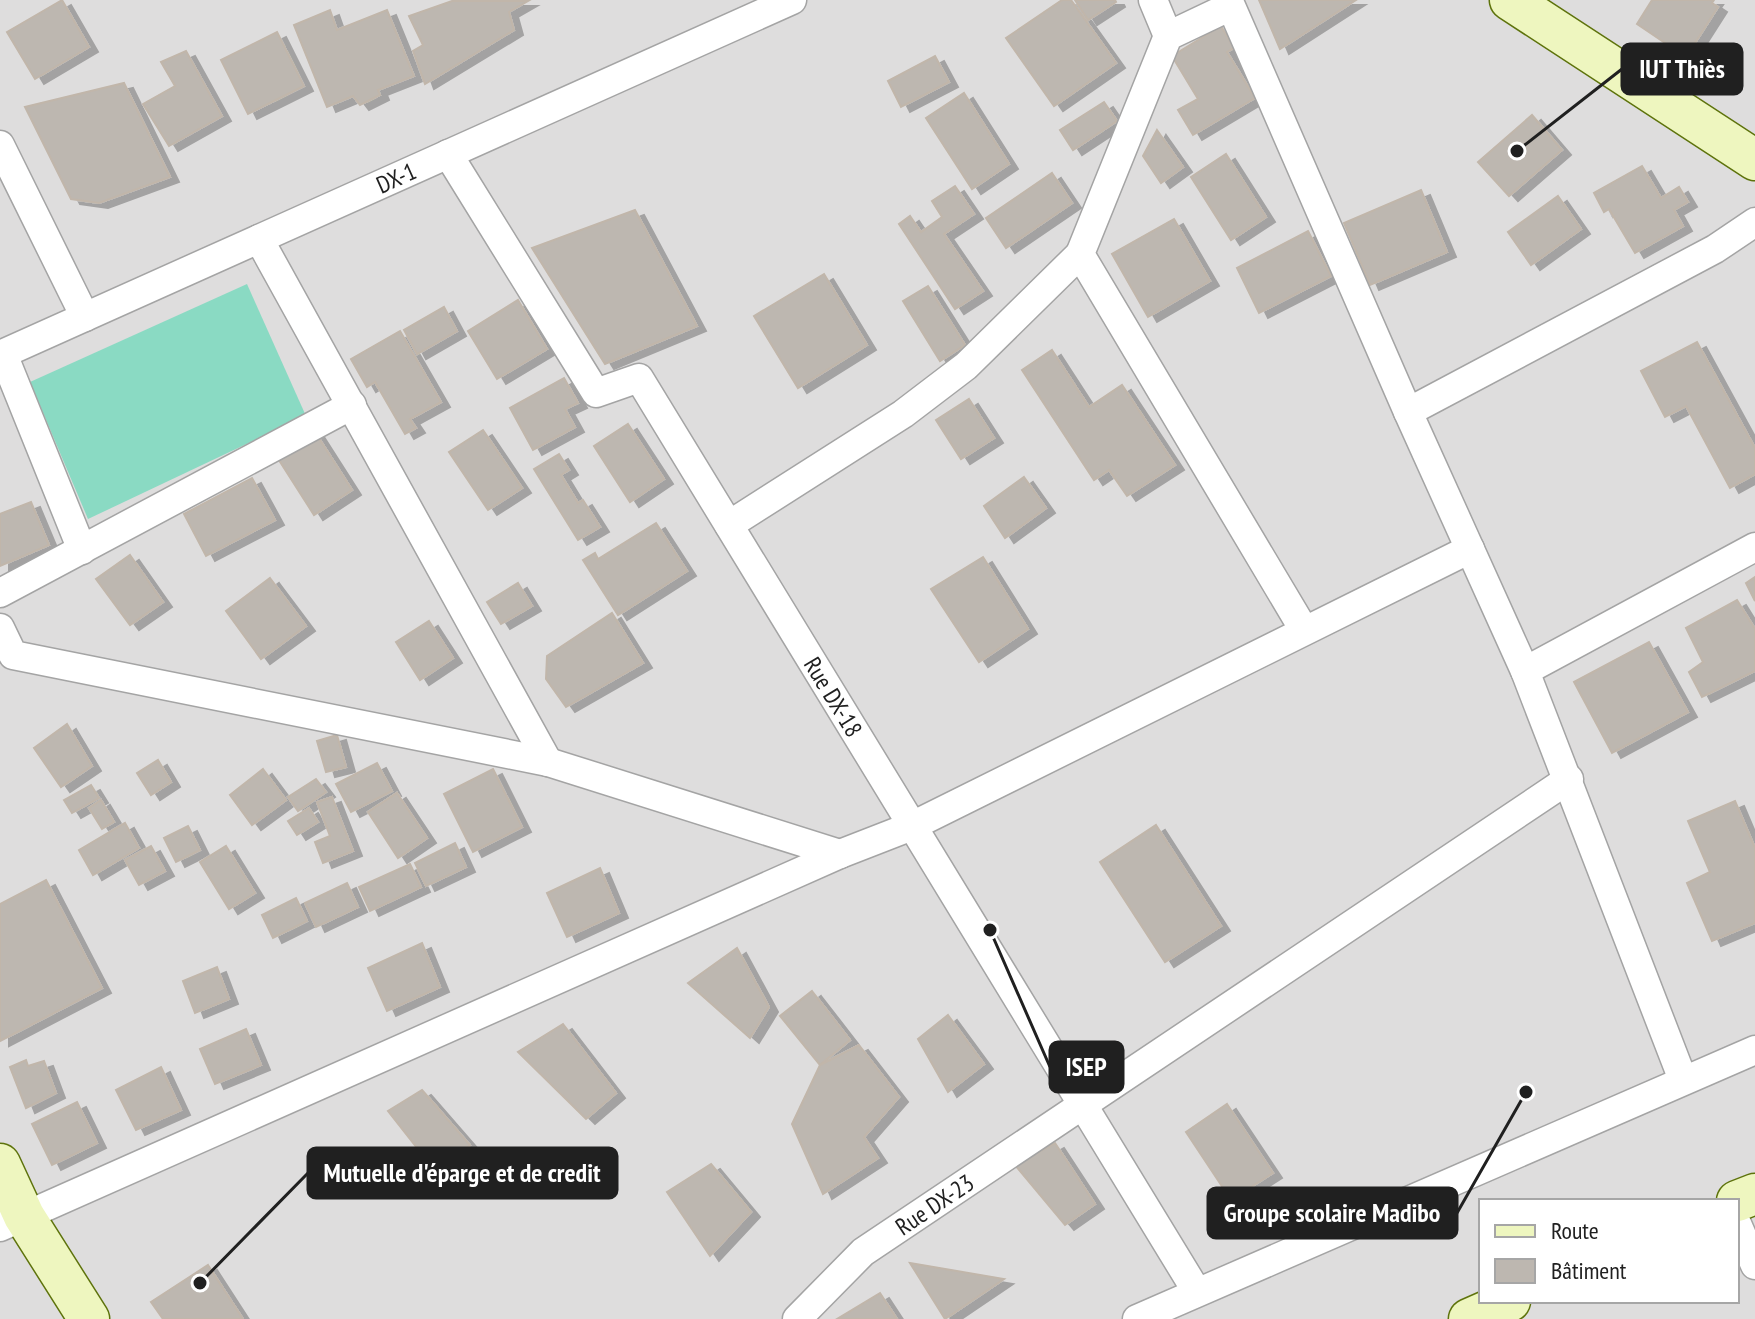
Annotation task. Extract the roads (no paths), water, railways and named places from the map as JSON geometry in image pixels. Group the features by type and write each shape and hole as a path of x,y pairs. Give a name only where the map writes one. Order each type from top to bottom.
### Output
{"street":[{"name":"DX-1","path":"1,355 792,0"},
{"path":"1153,0 1168,36"},
{"path":"1510,0 1755,160"},
{"path":"729,525 903,414 966,366 1080,254 1168,36 1231,6 1525,671 1683,1080"},
{"path":"0,145 85,317"},
{"name":"Rue DX-18","path":"448,154 596,393 639,378 1197,1292"},
{"path":"1408,412 1715,249 1755,222"},
{"path":"259,239 548,762"},
{"path":"1080,254 1304,630"},
{"path":"1,355 82,550"},
{"path":"0,593 352,405"},
{"path":"1525,671 1755,547"},
{"path":"12,1222 840,854 912,826 1470,549"},
{"path":"0,628 13,655 548,762 840,854"},
{"name":"Rue DX-23","path":"797,1319 863,1252 1569,779"},
{"path":"1137,1319 1755,1050"},
{"path":"0,1164 12,1222 89,1319"},
{"path":"1739,1229 1755,1265"},
{"path":"1469,1319 1505,1303"}],"place":[{"name":"IUT Thiès","path":"1517,151"},
{"name":"ISEP","path":"990,930"},
{"name":"Groupe scolaire Madibo","path":"1526,1092"},
{"name":"Mutuelle d'éparge et de credit","path":"200,1283"}]}
